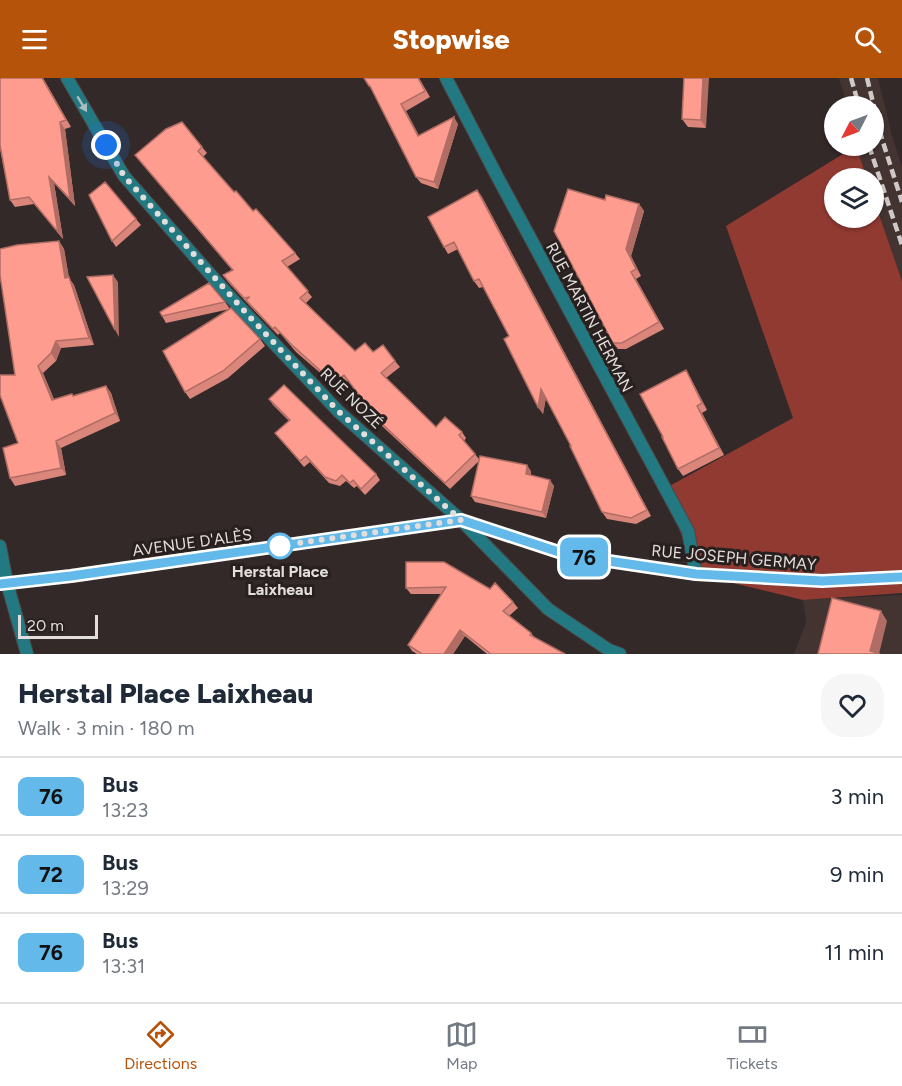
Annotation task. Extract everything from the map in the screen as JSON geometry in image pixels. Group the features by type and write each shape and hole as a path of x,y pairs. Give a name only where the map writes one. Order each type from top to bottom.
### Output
{"street":[{"name":"RUE NOZÉ","path":"67,78 124,176 232,299 339,412 461,520 548,609 609,650 620,654"},
{"name":"RUE MARTIN HERMAN","path":"446,78 688,531 696,574"},
{"name":"RUE JOSEPH GERMAY","path":"461,520 568,555 696,574 822,581 902,577"},
{"name":"AVENUE D'ALÈS","path":"4,584 461,520"},
{"path":"0,546 4,584 27,654"}],"shaded area":[{"path":"839,78 878,78 882,96 844,96"},
{"path":"884,103 902,167 902,281 884,228 884,168 864,168 859,156 884,156"},
{"path":"840,156 859,156 864,168 824,168 824,228 884,228 902,281 902,593 803,600 696,574 664,489 793,418 726,226"},
{"path":"902,595 902,654 794,654 806,622 803,600"}],"building":[{"path":"0,78 42,78 66,120 60,122 70,199 49,177 58,232 29,197 10,200 0,145"},
{"path":"364,78 418,78 425,91 401,104 418,136 454,117 434,182 416,177"},
{"path":"684,78 703,78 701,120 682,119"},
{"path":"182,122 202,147 198,151 234,192 236,191 253,211 256,209 295,253 282,261 308,291 300,298 355,351 365,343 373,352 383,345 395,361 381,373 436,427 445,417 462,432 459,435 475,454 445,483 378,420 344,375 334,383 275,327 273,329 246,300 250,297 244,298 223,275 233,270 135,155 166,129"},
{"path":"105,182 136,219 112,241 89,195"},
{"path":"568,189 605,200 606,195 639,204 626,249 636,269 631,272 659,322 622,343 613,343 554,231"},
{"path":"477,190 647,510 631,518 602,512 541,389 538,407 504,339 509,336 479,279 474,281 454,242 444,247 428,217"},
{"path":"59,241 65,278 69,277 89,338 56,341 51,353 38,366 52,400 106,386 115,413 56,441 61,468 10,478 3,448 18,443 0,395 0,375 15,375 0,275 0,249"},
{"path":"113,275 115,330 87,277"},
{"path":"209,283 225,302 162,316 160,312"},
{"path":"231,308 260,339 223,371 185,392 163,351"},
{"path":"686,370 702,403 697,406 719,448 678,469 640,394"},
{"path":"284,385 376,474 361,489 353,480 350,483 342,475 336,481 325,477 306,456 300,461 275,433 290,420 269,399"},
{"path":"480,456 527,465 526,474 550,480 542,512 471,496"},
{"path":"406,562 444,562 490,589 495,583 513,602 503,611 531,633 530,635 565,654 491,654 460,630 444,654 422,654 408,645 446,587 406,588"},
{"path":"832,598 881,611 870,651 880,654 818,654"}],"railway":[{"path":"851,78 856,96"},
{"path":"867,78 882,139 902,202"},
{"path":"872,156 902,245"}],"bus line":[{"name":"76","path":"0,584 71,576 461,520 568,555 696,574 822,581 902,577"}],"place":[{"name":"Herstal Place Laixheau","path":"280,546"}],"route":[{"path":"106,145 124,176 232,299 339,412 461,520 277,546 280,546"}]}
